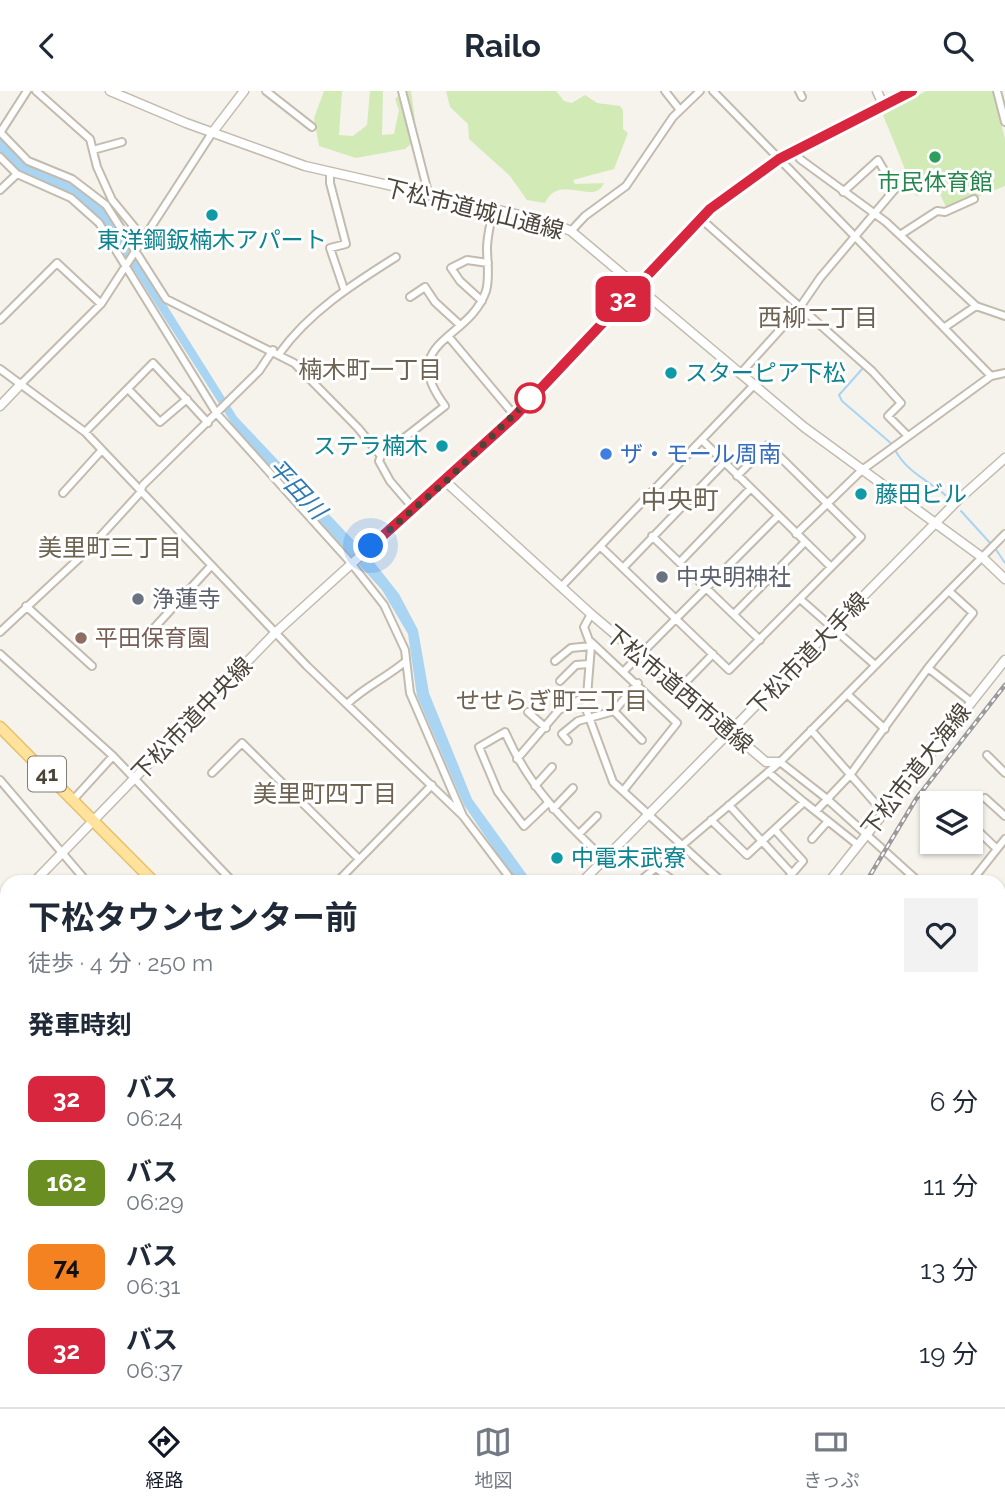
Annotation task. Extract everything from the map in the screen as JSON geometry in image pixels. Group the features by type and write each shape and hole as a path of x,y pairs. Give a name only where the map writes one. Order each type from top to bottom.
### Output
{"main road":[{"name":"41","path":"0,727 147,875"}],"street":[{"path":"27,91 0,133 28,161 87,188 106,205 166,299 276,352 313,381 381,456"},
{"path":"36,91 87,135 112,200 144,239"},
{"path":"110,91 212,133"},
{"path":"267,91 312,127"},
{"path":"402,91 429,196"},
{"path":"665,91 680,110"},
{"path":"571,231 585,216 626,186 652,145 680,110 700,91"},
{"path":"713,91 991,376"},
{"path":"877,91 884,107"},
{"path":"494,210 487,248 487,288 482,301 473,314 433,349 427,362 432,386 445,406 379,460 390,481 414,509 515,416 700,218 739,186 779,159 912,91"},
{"path":"997,91 1005,122"},
{"path":"0,405 101,304 212,133 242,92"},
{"name":"下松市道城山通線","path":"212,133 330,173 550,222 571,231 637,284 752,386 937,523"},
{"path":"93,150 122,142"},
{"path":"795,151 800,159 900,235 976,306 1005,316"},
{"path":"0,157 17,174 81,205 108,236 218,413 353,562 384,605 405,650 410,693 463,816"},
{"path":"740,375 895,189 878,160 843,192"},
{"path":"330,173 330,183 346,244 330,248 344,289"},
{"path":"0,190 17,174"},
{"path":"900,235 937,211 945,212 974,199"},
{"path":"700,218 873,371 901,404 888,415 908,436"},
{"path":"0,632 87,551 143,485 230,401 293,335 325,309 344,289 396,257"},
{"path":"482,301 460,281 451,268 467,260 488,263"},
{"path":"0,320 57,263 101,304"},
{"path":"410,297 425,287 435,303 460,325"},
{"path":"945,327 976,306"},
{"path":"448,336 515,416"},
{"path":"85,432 153,363 208,423"},
{"path":"0,369 85,432 210,567 463,816 508,875"},
{"path":"796,534 862,470 991,376 1005,373"},
{"path":"561,587 703,441 752,386"},
{"path":"128,389 160,422 187,399"},
{"path":"703,441 723,464 831,567"},
{"path":"600,546 729,670 861,537 768,445 737,476"},
{"path":"62,493 101,451"},
{"name":"下松市道大手線","path":"589,875 833,627 1005,458"},
{"path":"623,568 723,464"},
{"name":"下松市道西市通線","path":"446,481 638,655 766,762 780,762 826,798 911,875"},
{"path":"680,562 750,489"},
{"name":"下松市道中央線","path":"40,875 275,633 414,509"},
{"path":"624,671 778,516"},
{"path":"937,523 983,558 1005,579"},
{"path":"648,875 780,762 1005,534"},
{"path":"652,536 760,640"},
{"path":"734,614 805,542"},
{"path":"144,639 210,567"},
{"path":"816,811 850,775 928,668 973,613 950,592"},
{"path":"800,599 875,666"},
{"path":"26,606 92,666"},
{"path":"591,614 584,627 589,643 584,697 588,718 606,769 623,791 715,875"},
{"path":"555,661 571,648 589,643"},
{"path":"589,643 638,683 677,723 623,791"},
{"path":"0,654 113,756 226,875"},
{"path":"679,689 713,655"},
{"name":"下松市道大海線","path":"834,875 1005,660"},
{"path":"348,704 366,686 382,682 406,661"},
{"path":"559,681 576,665 589,664"},
{"path":"928,668 970,701"},
{"path":"568,741 562,734 578,720 614,711 638,683"},
{"path":"847,694 885,729"},
{"path":"517,759 559,710 584,697"},
{"path":"614,711 642,740"},
{"path":"528,712 546,728"},
{"path":"811,730 884,813"},
{"path":"547,804 524,826 498,792 479,747 505,732 517,759 547,804 605,860"},
{"path":"212,773 242,743 359,859"},
{"path":"987,755 1005,773"},
{"path":"73,800 113,756"},
{"path":"535,786 552,767"},
{"path":"768,772 858,845"},
{"path":"0,780 80,875"},
{"path":"344,875 432,785"},
{"path":"553,809 573,788"},
{"path":"985,798 1005,816"},
{"path":"711,820 747,855 804,802"},
{"path":"729,805 792,874 803,862 775,830"},
{"path":"579,834 597,816"},
{"path":"812,839 828,821"},
{"path":"983,836 997,849"},
{"path":"977,875 1005,839"},
{"path":"656,868 666,875"}],"green space":[{"path":"324,91 342,91 339,135 353,136 367,125 370,91 383,91 382,135 394,134 399,110 395,99 403,91 411,91 415,120 409,128 411,144 405,149 356,158 319,146 314,118"},
{"path":"446,91 556,91 564,101 572,103 585,95 597,103 620,106 623,110 623,129 628,133 614,169 573,180 575,184 604,183 599,189 593,192 559,190 551,194 545,203 527,200 510,176 469,139 468,124 450,107"},
{"path":"926,91 993,91 1005,139 1005,186 947,209 937,188 916,196 883,115"}],"water":[{"name":"平田川","path":"0,138 26,163 84,190 105,207 237,417 373,561 399,594 418,630 429,693 472,799 527,875 511,875 464,805 417,696 408,634 382,590 234,427 107,228 76,199 17,170 0,153"}],"waterway":[{"path":"863,368 839,395 842,401 893,445"},
{"path":"895,450 907,466 950,499"},
{"path":"961,511 991,544"},
{"path":"995,548 1005,563"}],"railway":[{"path":"870,875 916,799 1005,685"}],"bus line":[{"name":"32","path":"366,551 515,416 710,209 779,159 912,91"}],"place":[{"name":"市民体育館","path":"935,157"},
{"name":"東洋鋼鈑楠木アパート","path":"212,215"},
{"name":"スターピア下松","path":"671,373"},
{"name":"ステラ楠木","path":"442,446"},
{"name":"ザ・モール周南","path":"606,454"},
{"name":"藤田ビル","path":"861,494"},
{"name":"中央明神社","path":"662,577"},
{"name":"浄蓮寺","path":"138,599"},
{"name":"平田保育園","path":"81,638"},
{"name":"中電末武寮","path":"557,858"}],"district":[{"name":"西柳二丁目","path":"818,318"},
{"name":"楠木町一丁目","path":"370,370"},
{"name":"中央町","path":"680,500"},
{"name":"美里町三丁目","path":"110,548"},
{"name":"せせらぎ町三丁目","path":"552,701"},
{"name":"美里町四丁目","path":"325,794"}],"route":[{"path":"371,546 446,481 535,394 530,398"}]}
